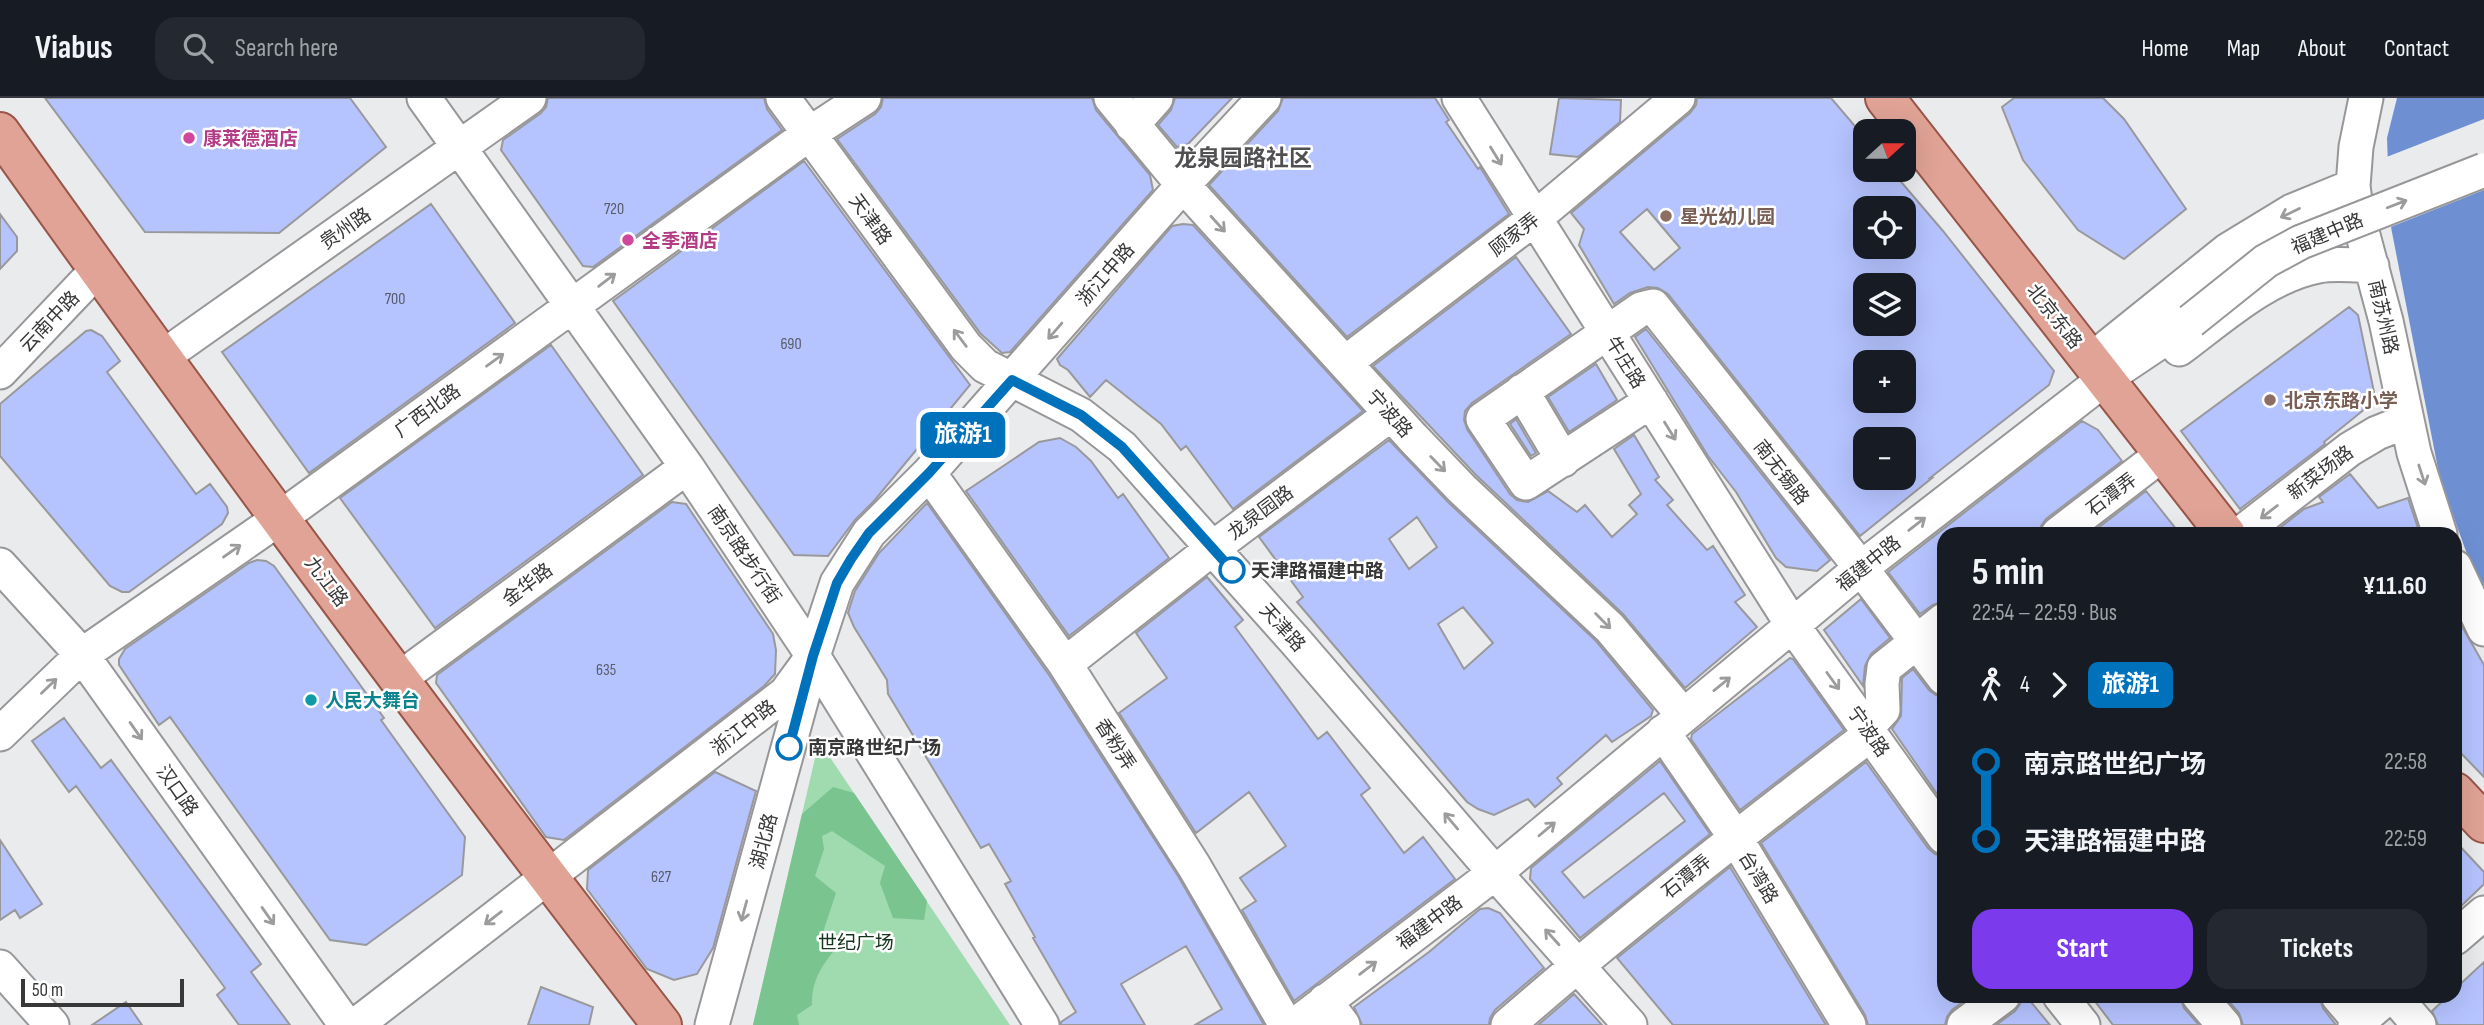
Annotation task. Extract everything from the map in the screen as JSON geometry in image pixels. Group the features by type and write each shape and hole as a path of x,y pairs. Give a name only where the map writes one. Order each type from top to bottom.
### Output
{"main road":[{"name":"北京东路","path":"1885,98 2103,371 2221,527"},
{"name":"九江路","path":"0,132 161,358 399,679 662,1025"},
{"path":"2462,799 2484,823"}],"street":[{"name":"南京路步行街","path":"424,98 687,467 813,656 1042,1025"},
{"name":"贵州路","path":"161,358 529,98"},
{"name":"天津路","path":"783,98 966,347 985,366 1081,415 1122,447 1630,1025"},
{"name":"广西北路","path":"0,734 82,655 280,518 809,134 864,98"},
{"name":"宁波路","path":"1111,98 1183,185 1391,414 1462,489 1609,628 1673,723"},
{"path":"1132,125 1156,98"},
{"name":"浙江中路","path":"356,1025 786,693 813,656 837,583 869,533 929,473 1183,185 1264,98"},
{"name":"牛庄路","path":"1459,98 1793,626"},
{"name":"顾家弄","path":"1345,363 1535,218 1678,98"},
{"name":"南苏州路","path":"2367,98 2356,147 2353,186 2363,237 2386,321 2414,453 2438,527"},
{"name":"福建中路","path":"2103,371 2190,321 2266,261 2301,242 2484,170"},
{"name":"福建中路","path":"1295,1025 1334,1013 1673,723 2103,371 2202,270 2260,228 2292,211 2353,186"},
{"name":"福建中路","path":"2103,371 2238,306 2285,276 2321,265 2372,265"},
{"name":"云南中路","path":"0,372 98,270"},
{"name":"南无锡路","path":"1608,332 1641,309 1653,306 1937,669"},
{"path":"1608,332 1483,419 1526,484 1651,401"},
{"path":"1522,391 1563,460"},
{"name":"龙泉园路","path":"1065,664 1391,414"},
{"name":"新菜场路","path":"2249,527 2350,449 2377,433 2407,421"},
{"name":"石潭弄","path":"2067,527 2164,453"},
{"name":"金华路","path":"399,679 687,467"},
{"name":"香粉弄","path":"929,473 1065,664 1195,866 1286,1025"},
{"name":"汉口路","path":"0,565 82,655 346,1025"},
{"path":"2462,582 2484,629"},
{"name":"宁波路","path":"1793,626 1937,827"},
{"name":"石潭弄","path":"1508,1025 1576,965 1868,731 1883,710 1884,668 1937,626"},
{"name":"湖北路","path":"712,1025 813,656"},
{"name":"台湾路","path":"1673,723 1735,837 1849,1025"},
{"path":"2462,932 2484,913"},
{"path":"0,967 52,1025"},
{"path":"1964,1025 1994,1003"},
{"path":"2066,1003 2083,1025"},
{"path":"2205,1003 2224,1025"},
{"path":"2343,1003 2358,1023 2383,1003"},
{"path":"2399,1003 2419,1025"}],"green space":[{"name":"世纪广场","path":"819,741 1010,1025 753,1025"},
{"path":"833,787 854,793 927,901 924,920 893,918 880,883 885,866 832,831 822,836 824,849 815,876 836,893 821,938 833,952 817,977 812,1005 797,1015 799,1025 753,1025 802,814"}],"water":[{"path":"2397,98 2484,98 2484,592 2462,540 2462,527 2457,527 2440,479 2390,222 2387,138"}],"pier":[{"path":"2484,119 2484,190 2388,228 2384,158"}],"building":[{"path":"45,98 350,98 386,147 279,233 145,232"},
{"path":"548,98 764,98 767,109 782,130 593,267 583,266 501,150 503,140 541,113"},
{"path":"883,98 1092,98 1096,110 1150,175 1153,190 1010,352 1002,353 981,334 837,139 875,114 881,107"},
{"path":"1175,98 1232,98 1188,144 1177,147 1158,125 1171,110"},
{"path":"1283,98 1435,98 1449,120 1446,122 1478,169 1480,167 1509,214 1347,337 1209,185 1278,111"},
{"path":"1559,98 1621,100 1620,122 1578,157 1550,154"},
{"path":"1697,98 1831,98 1853,124 1853,182 1901,182 1913,196 1853,196 1853,259 1916,259 1916,199 2054,371 2049,385 1860,536 1668,294 1658,288 1648,287 1630,293 1614,304 1579,245 1584,229 1571,213 1690,113","holes":["1647,209 1680,248 1654,270 1620,232"]},
{"path":"2014,98 2103,98 2124,119 2186,209 2124,259 2078,230 2023,160 2002,107"},
{"path":"804,161 970,385 874,501 855,520 828,556 794,555 613,301"},
{"path":"431,204 515,323 309,473 222,352"},
{"path":"0,214 17,237 17,251 0,269"},
{"path":"1193,225 1363,411 1233,509 1186,446 1181,450 1161,424 1106,380 1090,397 1057,359 1172,226"},
{"path":"1516,257 1571,334 1472,403 1465,411 1467,429 1510,494 1517,500 1528,502 1548,491 1577,512 1585,505 1612,537 1637,514 1629,505 1641,494 1614,449 1634,435 1659,477 1655,480 1673,500 1667,505 1707,550 1713,546 1745,595 1735,602 1757,627 1685,688 1623,614 1476,475 1373,366"},
{"path":"2349,307 2358,315 2374,392 2371,404 2324,442 2325,444 2240,509 2181,431"},
{"path":"1646,329 1830,560 1817,571 1786,567 1776,558 1736,492 1708,456 1635,337"},
{"path":"91,330 102,336 120,361 107,372 196,494 210,484 227,507 228,513 222,524 129,592 122,592 110,586 0,456 0,404 86,331"},
{"path":"551,345 643,475 435,628 340,498"},
{"path":"1596,364 1617,400 1569,432 1548,397"},
{"path":"1516,419 1536,453 1531,456 1510,424"},
{"path":"2082,421 2098,430 2122,461 2046,519 2041,527 1946,527"},
{"path":"1060,438 1076,447 1091,461 1118,498 1123,494 1169,558 1069,636 966,491 1039,442"},
{"path":"1389,440 1449,503 1596,641 1653,710 1651,716 1612,742 1606,735 1557,778 1562,784 1535,807 1528,799 1494,815 1478,809 1467,802 1297,602 1303,597 1259,537","holes":["1417,517 1437,547 1409,569 1389,539","1463,607 1493,643 1464,669 1438,624"]},
{"path":"2350,474 2378,508 2408,498 2418,527 2281,527 2304,509 2323,502 2319,497"},
{"path":"2146,491 2174,527 2099,527"},
{"path":"672,502 686,504 773,634 776,650 775,674 764,686 564,840 546,837 436,683 437,675"},
{"path":"927,503 1049,675 1178,876 1264,1025 1195,1025 1222,1009 1186,946 1121,984 1145,1025 1061,1025 1061,1022 1076,1012 1005,884 1011,881 989,844 981,848 888,694 887,680 848,613 855,591 879,553"},
{"path":"1937,534 1937,604 1920,614 1888,572"},
{"path":"257,560 274,566 384,718 381,720 465,837 462,875 366,945 330,940 170,717 159,725 119,665 119,659 125,649"},
{"path":"1207,577 1243,620 1235,627 1318,739 1327,732 1370,788 1361,795 1404,853 1423,837 1455,879 1294,1001 1242,910 1256,901 1240,878 1286,846 1249,792 1196,833 1119,713 1167,678 1136,633"},
{"path":"1861,599 1890,638 1871,654 1865,666 1863,686 1824,630"},
{"path":"2462,626 2484,665 2484,777 2462,754"},
{"path":"1790,658 1844,730 1740,810 1691,739 1692,734"},
{"path":"1913,669 1929,690 1937,695 1937,794 1892,729 1901,716 1902,678"},
{"path":"64,718 101,768 111,760 261,964 251,972 290,1025 239,1025 217,995 225,988 76,786 69,792 32,741"},
{"path":"1660,761 1710,834 1580,938 1530,879 1531,868","holes":["1664,793 1685,821 1584,898 1562,872"]},
{"path":"1866,762 1928,848 1937,854 1937,1003 1962,1003 1952,1010 1945,1025 1868,1025 1865,1015 1761,843"},
{"path":"715,772 756,791 713,948 697,974 674,980 647,969 587,889 588,870"},
{"path":"0,840 42,904 20,918 15,910 0,920"},
{"path":"2462,848 2484,872 2484,884 2462,905"},
{"path":"1730,867 1826,1025 1673,1025 1617,958"},
{"path":"1488,908 1500,913 1544,968 1495,1010 1489,1025 1362,1025 1354,1007 1429,952 1480,909"},
{"path":"2484,962 2484,1025 2438,1025 2432,1011 2441,1003 2462,1003 2462,982"},
{"path":"541,987 593,1007 589,1025 528,1025"},
{"path":"1574,994 1602,1025 1538,1025 1565,1002"},
{"path":"126,1002 142,1025 92,1025"},
{"path":"2032,1003 2050,1025 1996,1025 2020,1004"},
{"path":"2096,1003 2182,1003 2199,1025 2113,1025"},
{"path":"2230,1003 2321,1003 2336,1025 2243,1025 2239,1013"}],"bus line":[{"name":"旅游1","path":"789,747 813,656 837,583 851,559 869,533 929,473 1012,380 1081,415 1122,447 1232,570"}],"place":[{"name":"康莱德酒店","path":"189,138"},
{"name":"星光幼儿园","path":"1666,216"},
{"name":"全季酒店","path":"628,240"},
{"name":"北京东路小学","path":"2270,400"},
{"name":"天津路福建中路","path":"1232,570"},
{"name":"人民大舞台","path":"311,700"},
{"name":"南京路世纪广场","path":"789,747"}],"district":[{"name":"龙泉园路社区","path":"1243,158"}]}
